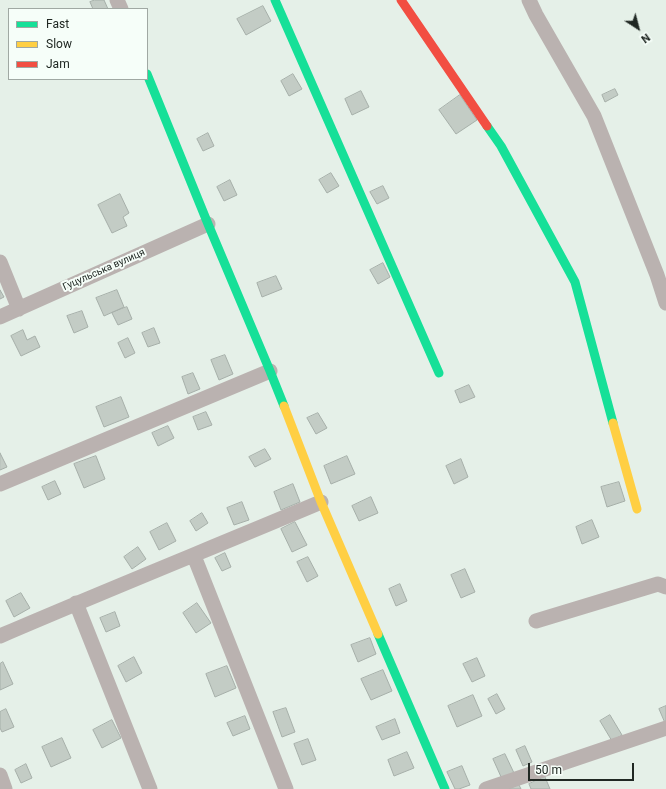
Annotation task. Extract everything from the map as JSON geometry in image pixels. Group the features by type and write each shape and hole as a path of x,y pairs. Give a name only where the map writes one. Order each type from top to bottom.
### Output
{"street":[{"path":"275,0 439,373"},
{"path":"401,0 501,146 574,282 637,509"},
{"path":"529,0 536,15 594,116 657,275 666,303"},
{"path":"148,76 208,224 270,370 321,502 446,789"},
{"name":"Гуцульська вулиця","path":"0,317 208,224"},
{"path":"0,262 19,308"},
{"path":"0,484 270,370"},
{"path":"0,636 321,502"},
{"path":"194,556 286,789"},
{"path":"536,621 658,584 666,587"},
{"path":"76,603 150,789"},
{"path":"486,789 666,728"},
{"path":"0,775 5,789"}],"building":[{"path":"95,0 104,0 108,8 93,8 90,2"},
{"path":"263,6 271,21 246,35 237,19"},
{"path":"293,74 302,89 289,96 281,81"},
{"path":"615,89 618,95 605,102 602,95"},
{"path":"361,91 369,107 352,115 345,99"},
{"path":"460,95 477,120 456,134 439,110"},
{"path":"208,133 214,146 203,151 197,139"},
{"path":"331,173 339,186 327,193 319,180"},
{"path":"230,180 237,195 224,201 217,187"},
{"path":"383,186 389,198 377,204 370,192"},
{"path":"120,194 129,213 123,217 127,226 112,233 98,205"},
{"path":"383,263 390,277 378,284 370,270"},
{"path":"276,276 282,289 262,297 257,283"},
{"path":"0,290 4,297 0,299"},
{"path":"117,290 124,307 104,316 96,298"},
{"path":"127,307 132,319 118,325 112,313"},
{"path":"82,311 88,327 74,333 67,316"},
{"path":"154,328 160,343 148,347 142,333"},
{"path":"23,330 27,340 35,336 40,347 21,356 11,336"},
{"path":"128,338 135,353 125,358 118,343"},
{"path":"225,355 233,374 219,380 211,360"},
{"path":"193,373 200,389 188,394 182,377"},
{"path":"469,385 475,397 460,403 455,391"},
{"path":"121,397 129,417 104,427 96,407"},
{"path":"206,412 212,425 198,430 193,417"},
{"path":"318,413 327,428 316,434 307,418"},
{"path":"168,426 174,438 158,446 152,433"},
{"path":"265,449 271,459 255,467 249,457"},
{"path":"0,453 7,467 0,470"},
{"path":"96,456 105,479 84,488 74,464"},
{"path":"347,456 355,474 331,484 324,466"},
{"path":"461,459 468,477 454,484 446,466"},
{"path":"55,481 61,494 48,500 42,487"},
{"path":"619,482 625,501 607,507 601,487"},
{"path":"293,484 300,502 281,510 274,492"},
{"path":"371,497 378,513 359,521 352,506"},
{"path":"242,502 249,520 234,525 227,508"},
{"path":"202,513 208,523 196,531 190,521"},
{"path":"592,520 599,537 582,544 576,527"},
{"path":"295,522 307,545 292,552 281,529"},
{"path":"167,523 176,541 159,550 150,532"},
{"path":"138,547 146,559 132,569 124,557"},
{"path":"225,553 231,567 222,571 215,558"},
{"path":"308,557 318,576 307,582 297,562"},
{"path":"465,569 475,592 461,598 451,575"},
{"path":"400,584 407,601 396,606 389,589"},
{"path":"21,593 30,608 14,617 6,601"},
{"path":"197,603 211,623 196,633 183,613"},
{"path":"115,612 120,626 106,632 100,618"},
{"path":"370,638 376,654 358,662 351,645"},
{"path":"134,657 142,673 126,682 118,666"},
{"path":"477,658 485,676 472,682 463,664"},
{"path":"3,662 13,684 0,690 0,664"},
{"path":"227,666 236,688 215,697 206,674"},
{"path":"383,670 392,691 371,700 361,679"},
{"path":"497,694 505,709 496,714 488,699"},
{"path":"473,695 482,716 457,727 448,706"},
{"path":"666,706 666,722 665,723 659,709"},
{"path":"286,708 295,732 282,737 273,712"},
{"path":"6,709 14,727 2,732 0,728 0,712"},
{"path":"610,715 622,735 612,741 600,721"},
{"path":"245,716 250,729 233,736 227,723"},
{"path":"395,719 400,733 382,740 376,727"},
{"path":"112,720 121,738 102,748 93,730"},
{"path":"62,738 71,758 51,767 42,747"},
{"path":"308,739 316,760 302,765 294,744"},
{"path":"525,746 532,762 523,766 516,750"},
{"path":"407,752 414,768 394,776 388,760"},
{"path":"505,754 514,773 502,779 493,759"},
{"path":"26,764 32,778 21,783 15,770"},
{"path":"462,766 470,785 455,789 447,772"},
{"path":"545,777 550,789 531,789 529,784"},
{"path":"519,785 521,789 509,789"}],"traffic: fast":[{"path":"275,0 439,373"},
{"path":"148,76 284,406"},
{"path":"487,126 501,146 575,282 613,423"},
{"path":"378,634 445,789"}],"traffic: slow":[{"path":"284,406 321,502 378,634"},
{"path":"613,423 637,509"}],"traffic: jam":[{"path":"401,0 487,126"}]}
